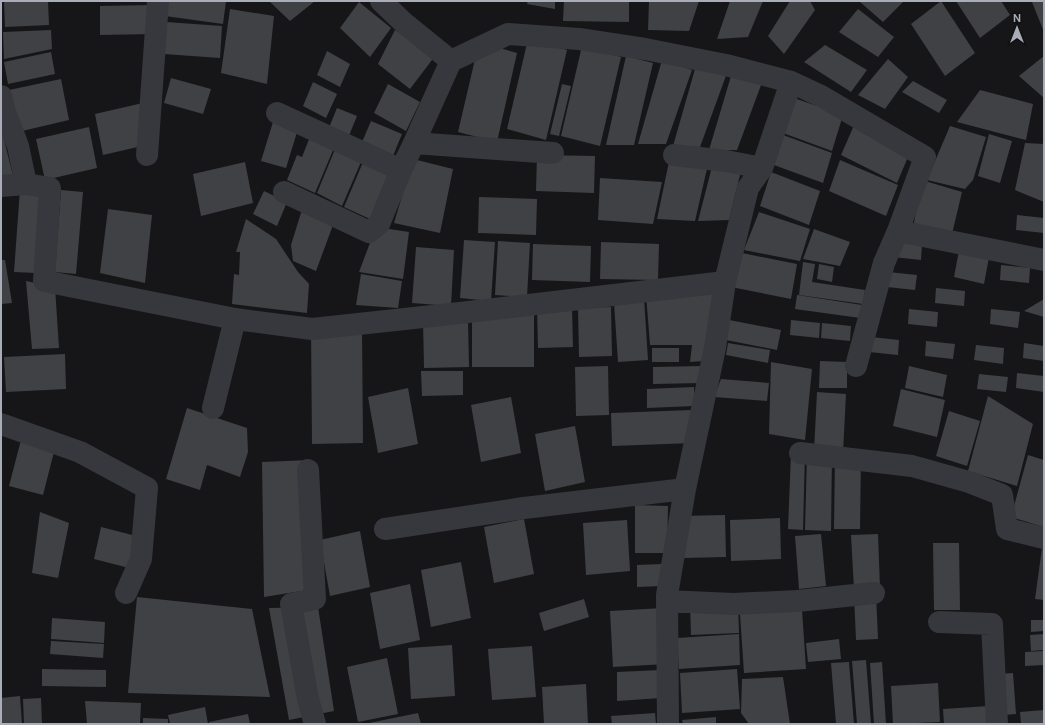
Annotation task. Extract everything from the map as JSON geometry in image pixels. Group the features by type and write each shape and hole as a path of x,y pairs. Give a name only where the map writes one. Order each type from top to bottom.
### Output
{"street":[{"path":"147,155 158,1"},
{"path":"381,1 451,61"},
{"path":"284,192 368,232 379,224 401,170 451,61 508,34 579,39 645,48 726,65 791,82 821,96 925,157 898,231 884,263 856,366"},
{"path":"668,724 667,601 685,489 715,348 725,282 748,188 762,168 791,82"},
{"path":"1,96 5,112 18,146 26,184"},
{"path":"277,113 401,170"},
{"path":"414,143 553,153"},
{"path":"674,155 726,160 762,168"},
{"path":"1,186 26,184 50,188 44,281 234,319 312,329 725,282"},
{"path":"898,231 1044,260"},
{"path":"213,408 234,319"},
{"path":"1,424 80,452 147,488 141,559 126,593"},
{"path":"800,453 912,466 969,482 1002,494 1007,529 1044,538"},
{"path":"308,470 315,599 291,604 308,700 315,724"},
{"path":"385,528 524,508 685,489"},
{"path":"667,601 733,604 797,601 874,593"},
{"path":"939,622 992,624 996,724"}],"building":[{"path":"4,1 48,1 49,25 5,27"},
{"path":"167,1 226,1 223,24 165,16"},
{"path":"269,1 315,1 290,21"},
{"path":"528,1 555,1 555,9 527,4"},
{"path":"564,1 629,1 629,22 563,21"},
{"path":"649,1 699,1 689,31 648,30"},
{"path":"730,1 763,1 748,37 717,39"},
{"path":"790,1 810,1 815,10 784,54 768,36"},
{"path":"859,1 904,1 883,22"},
{"path":"941,1 975,53 945,76 911,24"},
{"path":"956,1 1001,1 1010,15 980,38"},
{"path":"1044,1 1044,32 1032,2"},
{"path":"359,2 391,28 370,57 340,28"},
{"path":"153,5 153,34 100,35 100,6"},
{"path":"230,9 274,16 267,84 221,73"},
{"path":"858,9 894,37 878,57 839,32"},
{"path":"166,22 222,26 220,58 164,54"},
{"path":"51,30 52,49 4,59 3,32"},
{"path":"395,30 435,56 410,89 378,64"},
{"path":"528,39 567,50 546,140 507,129"},
{"path":"479,42 517,53 497,142 458,132"},
{"path":"825,45 867,70 851,92 804,62"},
{"path":"582,46 621,57 600,146 561,136"},
{"path":"327,51 350,64 340,87 317,75"},
{"path":"51,52 55,74 8,84 4,62"},
{"path":"626,56 653,63 634,145 606,145"},
{"path":"1044,56 1044,98 1019,76"},
{"path":"888,59 908,77 885,109 858,95"},
{"path":"662,60 692,70 666,144 638,144"},
{"path":"697,62 727,73 700,147 673,146"},
{"path":"734,66 764,77 737,150 709,150"},
{"path":"171,78 211,89 203,114 164,103"},
{"path":"61,79 69,120 18,132 9,90"},
{"path":"913,81 947,100 939,113 902,92"},
{"path":"313,82 337,94 326,118 303,106"},
{"path":"388,84 420,102 406,131 374,113"},
{"path":"562,84 571,86 559,136 550,134"},
{"path":"980,90 1033,104 1026,140 957,122"},
{"path":"794,98 843,115 832,151 783,133"},
{"path":"147,102 155,143 103,155 95,114"},
{"path":"337,108 357,116 348,138 328,130"},
{"path":"371,121 402,134 393,156 362,142"},
{"path":"273,122 298,129 286,168 261,161"},
{"path":"855,123 911,150 897,183 841,155"},
{"path":"950,126 986,137 973,180 965,189 927,180"},
{"path":"1,127 14,180 1,182"},
{"path":"89,127 97,168 45,180 36,139"},
{"path":"312,132 336,143 315,193 287,180 297,155 302,157"},
{"path":"989,134 1012,141 1000,183 978,176"},
{"path":"783,135 832,153 823,183 774,165"},
{"path":"338,142 364,155 342,206 317,193"},
{"path":"1025,143 1044,144 1044,202 1015,190"},
{"path":"366,155 391,168 370,219 344,207"},
{"path":"537,155 595,156 594,193 536,191"},
{"path":"670,157 709,160 695,221 657,219"},
{"path":"413,159 453,169 440,233 394,223"},
{"path":"714,159 742,167 729,220 698,221"},
{"path":"840,160 898,185 886,216 829,191"},
{"path":"245,162 253,203 201,216 193,174"},
{"path":"771,172 820,191 809,225 760,206"},
{"path":"600,178 662,182 653,224 598,220"},
{"path":"925,181 962,192 952,234 914,223 918,200"},
{"path":"20,189 42,191 36,273 14,272"},
{"path":"61,190 83,192 76,274 55,272"},
{"path":"264,191 287,202 277,226 253,214"},
{"path":"479,197 537,199 536,235 478,233"},
{"path":"304,203 336,217 316,271 293,261 291,245"},
{"path":"108,209 152,215 145,283 100,273"},
{"path":"759,212 810,229 800,261 744,250"},
{"path":"1017,215 1044,218 1044,233 1016,230"},
{"path":"246,219 276,239 298,272 309,284 307,313 232,304 234,274 239,275 240,252 236,252"},
{"path":"376,227 409,232 403,279 359,272"},
{"path":"814,229 850,242 840,266 803,259"},
{"path":"464,240 495,242 491,301 460,298"},
{"path":"498,241 530,243 527,297 495,295"},
{"path":"601,242 659,244 658,280 600,279"},
{"path":"894,242 922,245 921,260 893,257"},
{"path":"533,244 591,246 590,282 532,280"},
{"path":"960,245 990,252 984,284 954,277"},
{"path":"416,247 454,250 451,306 412,303"},
{"path":"737,252 797,264 791,299 731,287"},
{"path":"1,260 5,260 12,303 1,304"},
{"path":"803,262 815,264 812,282 865,290 863,304 799,295"},
{"path":"819,264 834,267 832,282 817,279"},
{"path":"1001,265 1030,268 1029,283 1000,280"},
{"path":"888,272 917,275 915,290 887,287"},
{"path":"361,274 402,281 398,308 356,305"},
{"path":"26,281 55,287 59,348 32,349"},
{"path":"714,287 705,361 690,362 692,345 650,345 646,294"},
{"path":"936,288 965,291 964,306 935,303"},
{"path":"797,295 862,305 860,318 795,309"},
{"path":"644,298 648,360 618,362 614,303"},
{"path":"1044,299 1044,317 1024,311"},
{"path":"537,307 572,307 573,347 538,348"},
{"path":"611,307 612,356 579,357 578,308"},
{"path":"909,309 938,312 937,327 908,324"},
{"path":"991,309 1020,312 1018,328 990,324"},
{"path":"534,314 534,367 472,367 472,320"},
{"path":"468,319 469,367 424,368 423,320"},
{"path":"729,320 781,330 777,350 726,340"},
{"path":"791,320 820,323 819,338 790,335"},
{"path":"822,323 851,326 850,341 821,338"},
{"path":"362,329 363,443 312,444 311,330"},
{"path":"871,337 899,340 898,355 869,352"},
{"path":"926,341 955,344 953,359 925,356"},
{"path":"728,343 770,350 768,363 726,355"},
{"path":"1024,343 1044,346 1044,361 1023,358"},
{"path":"976,345 1004,348 1003,364 974,360"},
{"path":"652,348 679,348 679,362 652,362"},
{"path":"65,354 66,389 6,392 4,357"},
{"path":"820,361 847,362 847,388 819,388"},
{"path":"771,362 812,369 805,440 769,434"},
{"path":"608,366 609,415 576,416 575,367"},
{"path":"702,366 702,383 653,384 653,367"},
{"path":"909,366 947,375 943,397 905,388"},
{"path":"421,371 463,371 463,395 422,396"},
{"path":"1017,373 1044,376 1044,392 1016,388"},
{"path":"979,374 1008,377 1006,392 977,389"},
{"path":"721,379 769,383 767,401 714,397"},
{"path":"694,387 694,406 647,408 647,389"},
{"path":"408,388 418,444 378,453 368,397"},
{"path":"901,389 945,400 937,437 893,426"},
{"path":"817,392 846,394 843,453 814,451"},
{"path":"988,396 1033,424 1017,486 968,471"},
{"path":"511,397 521,453 481,462 471,405"},
{"path":"187,408 247,428 248,452 240,477 207,465 200,490 166,479"},
{"path":"692,410 693,443 612,446 611,413"},
{"path":"949,411 980,421 967,466 936,456"},
{"path":"575,426 585,482 545,491 535,434"},
{"path":"21,440 55,448 43,495 9,486"},
{"path":"791,453 805,453 803,530 788,529"},
{"path":"807,454 832,455 831,531 805,530"},
{"path":"835,455 861,455 860,529 834,529"},
{"path":"1028,455 1044,460 1044,527 1011,517"},
{"path":"311,460 314,589 264,597 262,462"},
{"path":"635,505 668,506 667,553 635,553"},
{"path":"40,512 69,523 58,578 32,573"},
{"path":"725,515 726,557 683,558 682,516"},
{"path":"780,518 781,559 731,561 730,520"},
{"path":"524,519 534,574 494,583 484,527"},
{"path":"627,520 630,571 586,575 583,523"},
{"path":"101,527 140,537 133,569 94,559"},
{"path":"360,531 370,587 330,596 320,540"},
{"path":"821,534 826,586 799,589 795,536"},
{"path":"878,534 880,588 854,589 851,535"},
{"path":"933,543 959,543 960,610 934,610"},
{"path":"1042,548 1044,549 1044,600 1035,599"},
{"path":"461,562 471,618 431,627 421,570"},
{"path":"662,564 662,586 637,587 637,565"},
{"path":"410,584 420,640 380,649 370,593"},
{"path":"876,594 878,639 856,640 854,595"},
{"path":"137,597 252,609 270,697 128,693"},
{"path":"584,599 589,617 544,631 539,613"},
{"path":"738,603 739,633 691,635 690,604"},
{"path":"318,607 334,711 289,720 269,608"},
{"path":"663,608 666,664 613,667 610,611"},
{"path":"802,610 806,669 744,673 740,614"},
{"path":"52,618 105,622 104,643 51,639"},
{"path":"1031,620 1044,620 1044,631 1031,632"},
{"path":"739,634 740,665 679,669 677,638"},
{"path":"1044,634 1044,650 1031,651 1030,635"},
{"path":"839,639 841,659 808,662 806,643"},
{"path":"51,641 104,644 103,658 50,654"},
{"path":"452,645 455,696 411,699 408,648"},
{"path":"532,646 536,697 492,700 488,649"},
{"path":"1044,651 1044,665 1025,666 1025,652"},
{"path":"387,658 398,714 358,722 347,667"},
{"path":"866,660 871,724 857,724 852,661"},
{"path":"849,662 854,724 836,724 831,663"},
{"path":"882,662 886,724 874,724 870,663"},
{"path":"42,669 106,670 106,687 42,686"},
{"path":"737,669 740,709 682,713 680,673"},
{"path":"661,670 661,698 617,701 617,672"},
{"path":"1013,673 1016,714 1003,715 999,674"},
{"path":"783,677 790,724 749,724 741,713 742,679"},
{"path":"938,683 940,722 893,724 891,686"},
{"path":"586,684 588,724 544,724 542,687"},
{"path":"20,696 22,724 1,724 1,698"},
{"path":"41,698 42,724 24,724 23,699"},
{"path":"85,701 141,703 140,724 87,724"},
{"path":"989,706 990,724 944,724 943,709"},
{"path":"205,707 208,724 170,724 168,715"},
{"path":"1044,710 1044,724 1021,724 1020,712"},
{"path":"418,713 421,724 369,723"},
{"path":"655,713 656,724 612,724 611,716"},
{"path":"248,714 250,724 209,724 209,722"},
{"path":"716,717 716,724 683,724 682,720"},
{"path":"143,718 168,719 168,724 143,724"}]}
